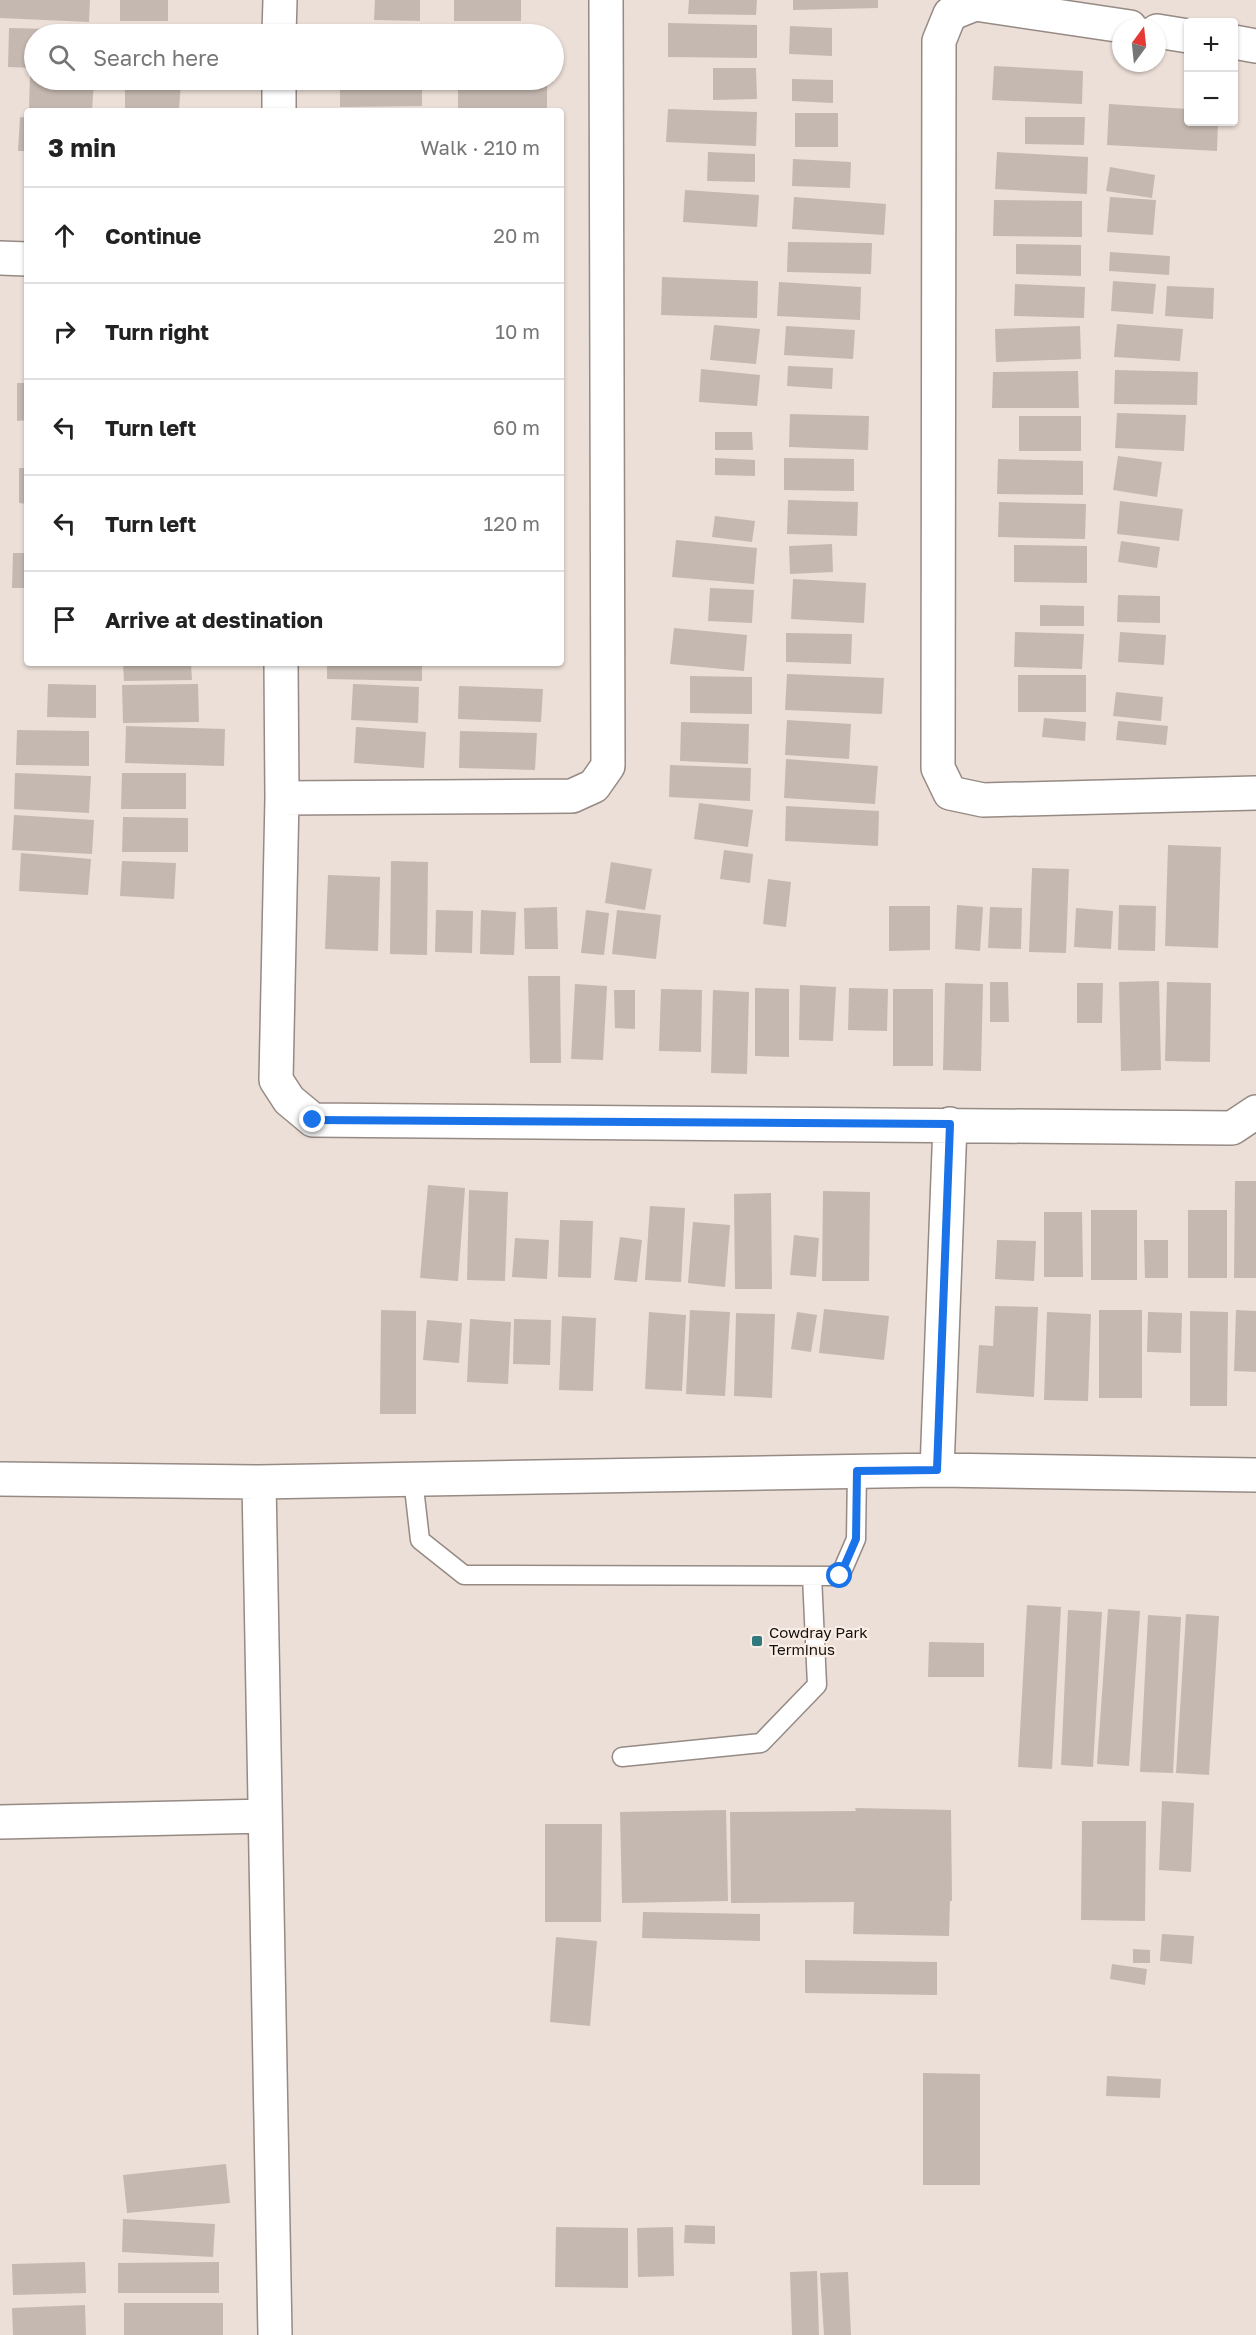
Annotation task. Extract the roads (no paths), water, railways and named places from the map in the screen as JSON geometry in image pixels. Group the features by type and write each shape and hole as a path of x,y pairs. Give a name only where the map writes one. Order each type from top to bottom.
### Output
{"street":[{"path":"279,24 280,0"},
{"path":"282,798 572,796 594,786 608,766 606,0"},
{"path":"1112,24 975,4 950,14 939,41 938,768 950,793 983,800 1256,793"},
{"path":"1166,32 1184,35"},
{"path":"1238,43 1256,45"},
{"path":"279,90 279,108"},
{"path":"0,258 24,259"},
{"path":"281,666 282,798 276,1080 290,1100 313,1120 1232,1128 1256,1112"},
{"path":"937,1470 950,1124"},
{"path":"0,1479 259,1482 937,1470 1256,1475"},
{"path":"259,1482 275,2335"},
{"path":"0,1822 264,1816"}],"lane":[{"path":"413,1479 420,1540 464,1575 840,1576 856,1539 857,1471"},
{"path":"622,1757 761,1743 817,1685 812,1576"}],"place":[{"name":"Cowdray Park Terminus","path":"757,1641"}]}
